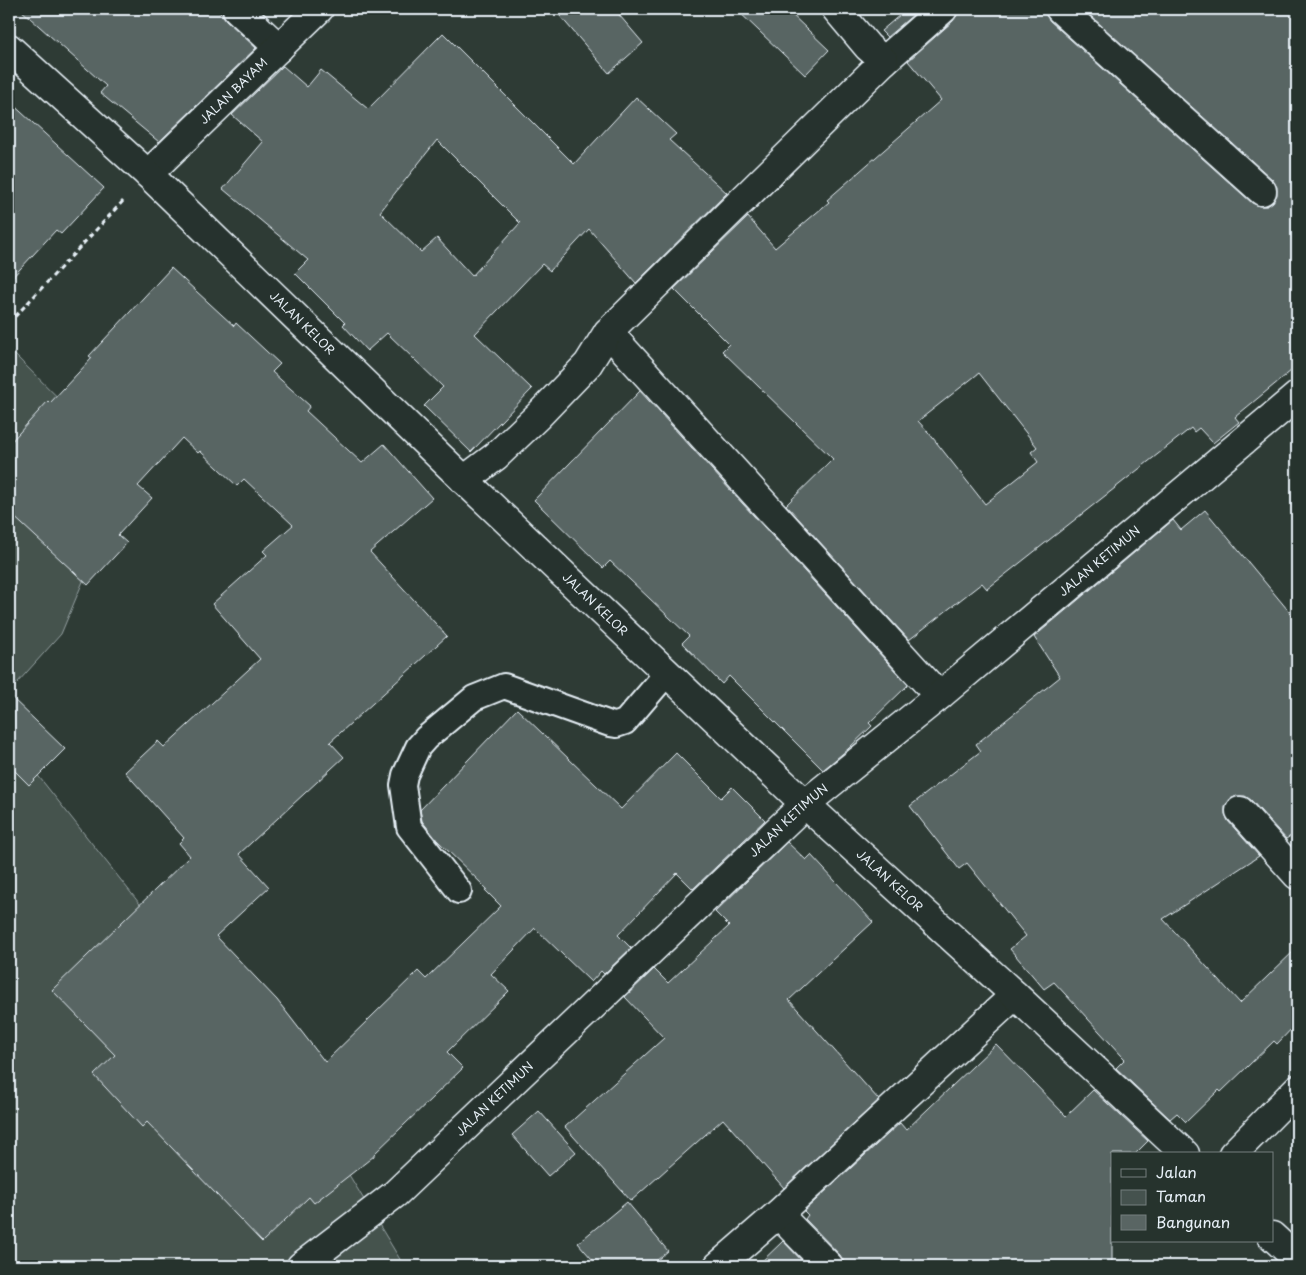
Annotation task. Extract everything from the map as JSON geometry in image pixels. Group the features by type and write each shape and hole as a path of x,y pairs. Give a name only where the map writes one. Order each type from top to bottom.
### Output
{"street":[{"path":"237,9 279,48"},
{"name":"JALAN BAYAM","path":"148,174 319,9"},
{"path":"836,9 868,47 884,61"},
{"path":"464,480 496,456 544,410 588,364 608,332 884,61 943,9"},
{"path":"1060,9 1262,191"},
{"name":"JALAN KELOR","path":"9,48 148,174 464,480 805,804 1015,995 1183,1152"},
{"path":"608,332 939,696"},
{"name":"JALAN KETIMUN","path":"301,1266 395,1194 805,804 939,696 1297,396"},
{"path":"1240,810 1297,876"},
{"path":"718,1266 778,1214 1015,995"},
{"path":"1235,1152 1297,1089"},
{"path":"778,1214 829,1266"},
{"path":"1274,1238 1297,1259"}],"lane":[{"path":"459,891 409,827 403,785 405,774 421,743 474,698 504,686 610,724 620,724 625,722 667,673"}],"path":[{"path":"9,323 148,174"}],"green space":[{"path":"9,349 130,469 61,634 9,692"},
{"path":"9,739 331,1145 404,1266 9,1266"}],"building":[{"path":"20,9 218,9 226,20 256,48 159,142 100,93 106,86"},
{"path":"554,9 614,9 643,43 609,73"},
{"path":"736,9 786,9 829,50 805,75"},
{"path":"907,9 920,9 887,37 881,31"},
{"path":"958,9 1045,9 1045,14 1050,21 1252,203 1259,206 1267,206 1273,202 1277,195 1277,187 1272,179 1083,9 1297,9 1297,366 1235,417 1239,422 1213,443 1199,428 1194,432 1191,428 987,589 982,583 909,640 786,505 833,459 722,351 729,344 674,289 748,217 775,248 829,202 827,200 941,100 908,61 953,21 958,14","holes":["979,373 1037,447 1031,452 1038,462 985,504 918,421"]},
{"path":"443,33 574,164 636,97 676,134 669,140 727,193 636,283 589,229 550,271 542,264 475,334 532,389 471,452 424,406 443,387 387,333 367,351 343,325 345,323 295,273 308,260 223,189 263,142 232,115 283,66 307,87 321,70 368,109","holes":["437,140 520,223 472,276 437,238 421,252 380,212"]},
{"path":"9,101 104,188 61,234 56,230 9,281"},
{"path":"171,268 234,326 236,323 280,364 272,372 310,406 306,411 362,463 384,444 432,498 370,552 447,636 330,742 344,757 239,854 269,887 216,936 277,1000 325,1062 418,971 426,979 501,906 485,890 487,889 437,840 422,821 420,810 517,709 621,809 676,753 721,798 732,787 765,820 693,889 677,873 618,935 631,948 604,974 601,971 591,982 535,928 491,974 509,991 447,1052 463,1068 374,1156 314,1203 309,1197 262,1242 147,1122 142,1127 94,1075 115,1055 52,990 190,856 179,843 184,838 125,772 158,741 164,747 260,659 212,604 267,555 263,551 293,525 244,479 237,486 200,451 198,453 182,438 138,486 152,498 118,535 127,543 88,585 9,512 9,444 48,401 50,403 92,358 89,356"},
{"path":"640,391 908,685 869,723 872,726 823,770 729,676 722,684 682,643 689,636 610,561 603,568 534,500"},
{"path":"1205,510 1297,621 1297,832 1286,839 1251,800 1245,796 1237,796 1230,799 1225,807 1228,821 1259,856 1163,919 1240,1003 1297,948 1297,1023 1277,1044 1274,1041 1221,1092 1219,1090 1186,1122 1177,1113 1170,1119 1116,1068 1125,1059 1054,982 1044,989 1010,949 1026,936 967,863 959,869 910,806 981,751 976,744 1060,677 1034,637 1173,520 1181,530"},
{"path":"9,695 65,749 29,785 9,765"},
{"path":"787,842 806,860 811,855 873,922 789,1000 879,1100 784,1188 723,1119 631,1201 565,1127 664,1038 625,997 654,969 668,983 729,926 715,912"},
{"path":"996,1044 1066,1116 1093,1090 1148,1141 1137,1152 1111,1152 1112,1266 844,1266 840,1255 805,1219 808,1215 804,1211 900,1123 906,1130"},
{"path":"539,1111 576,1152 548,1176 512,1135"},
{"path":"627,1202 668,1251 650,1266 598,1266 578,1243"},
{"path":"783,1241 807,1266 757,1266"}]}
